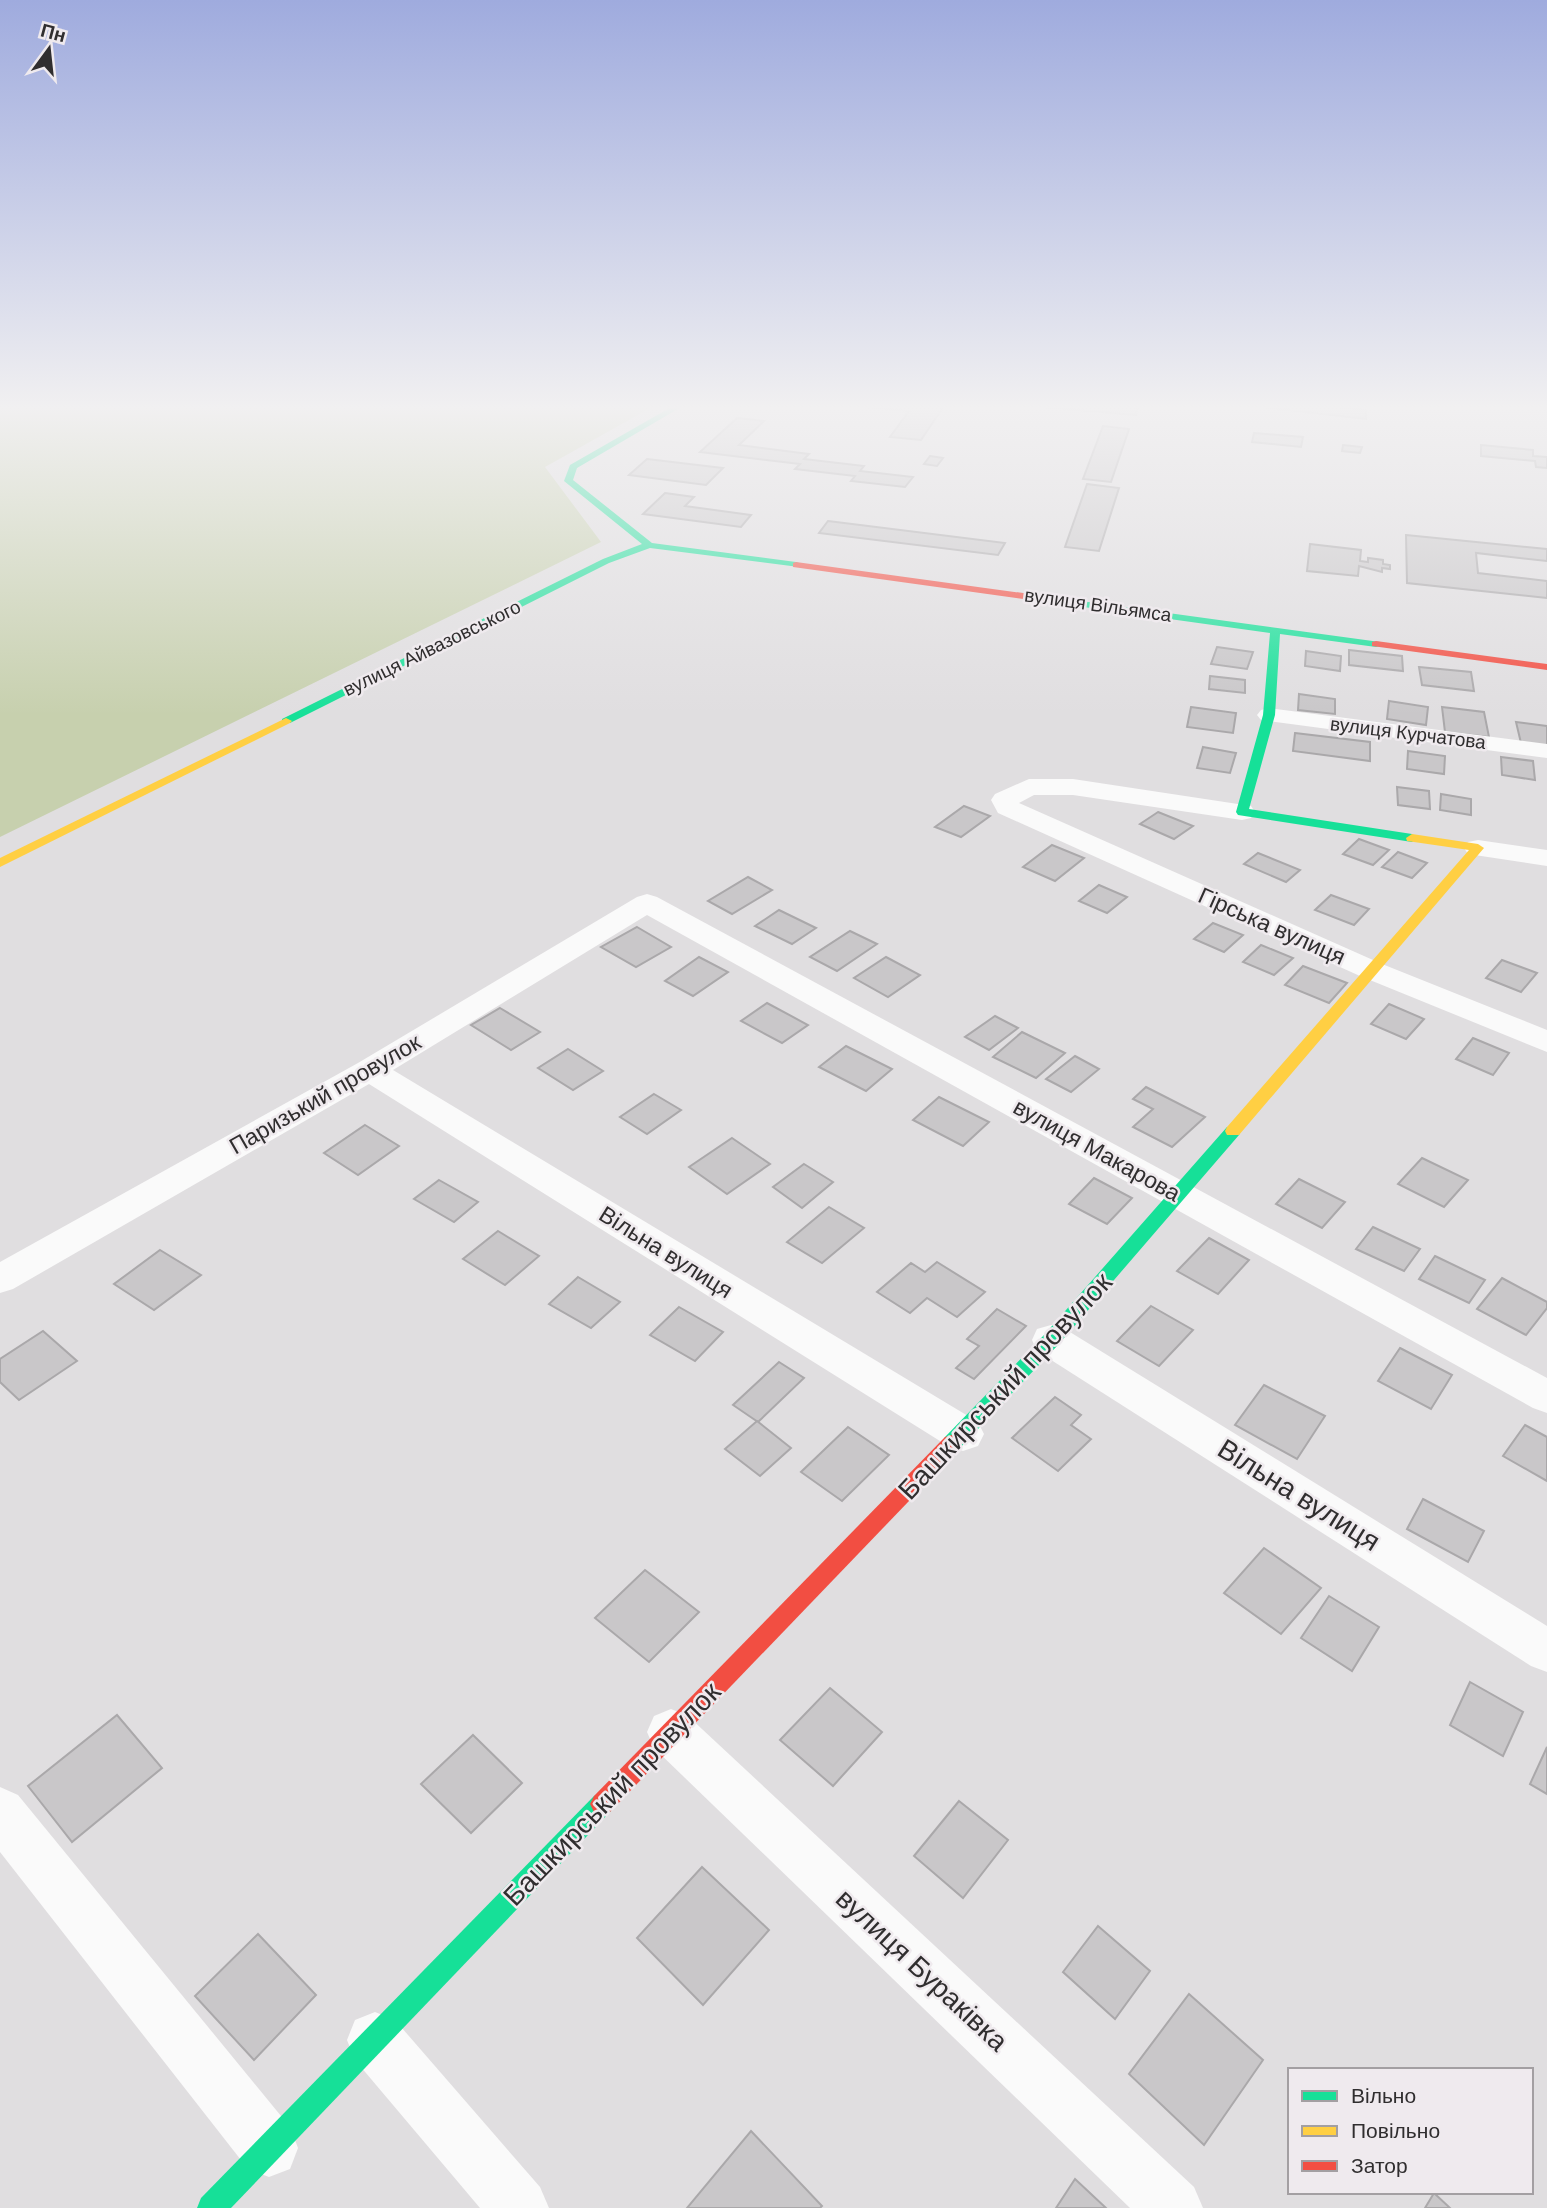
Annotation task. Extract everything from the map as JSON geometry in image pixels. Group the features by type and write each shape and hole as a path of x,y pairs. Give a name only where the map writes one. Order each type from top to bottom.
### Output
{"street":[{"path":"603,509 649,545"},
{"name":"вулиця Вільямса","path":"649,545 1547,667"},
{"name":"вулиця Айвазовського","path":"0,863 606,561 649,545"},
{"path":"1242,812 1269,715 1275,629"},
{"name":"вулиця Курчатова","path":"1269,715 1547,751"},
{"path":"1004,800 1029,787 1073,787 1547,858"},
{"name":"Гірська вулиця","path":"1004,800 1007,807 1371,970 1547,1042"},
{"name":"Башкирський провулок","path":"211,2208 963,1434 1051,1340 1478,848"},
{"name":"Паризький провулок","path":"0,1279 369,1070 647,903"},
{"name":"вулиця Макарова","path":"647,903 1547,1397"},
{"name":"Вільна вулиця","path":"369,1070 963,1434"},
{"name":"Вільна вулиця","path":"1051,1340 1547,1651"},
{"name":"вулиця Бураківка","path":"671,1732 1173,2208"},
{"path":"0,1812 269,2148"},
{"path":"375,2040 519,2208"}],"green space":[{"path":"0,509 576,509 601,542 0,837"}],"building":[{"path":"648,509 707,509 751,515 741,527 643,514"},
{"path":"1078,509 1112,509 1099,551 1065,547"},
{"path":"828,521 1005,543 998,555 819,533"},
{"path":"1406,535 1547,549 1547,561 1476,553 1478,573 1547,581 1547,598 1407,583"},
{"path":"1310,544 1361,550 1360,561 1368,562 1368,558 1383,560 1383,564 1390,565 1390,569 1382,568 1382,572 1359,566 1358,576 1307,571"},
{"path":"1217,647 1253,652 1247,669 1211,664"},
{"path":"1349,650 1402,656 1403,671 1349,665"},
{"path":"1306,651 1341,656 1340,671 1305,666"},
{"path":"1419,667 1471,672 1474,691 1422,685"},
{"path":"1210,676 1245,680 1245,693 1209,689"},
{"path":"1299,694 1335,699 1335,714 1298,710"},
{"path":"1389,701 1428,707 1426,725 1387,719"},
{"path":"1191,707 1236,713 1233,733 1187,727"},
{"path":"1442,707 1484,712 1489,737 1445,732"},
{"path":"1516,722 1547,726 1547,746 1521,743"},
{"path":"1295,733 1370,742 1370,761 1293,751"},
{"path":"1203,747 1236,753 1230,773 1197,768"},
{"path":"1408,751 1445,756 1444,774 1407,769"},
{"path":"1501,757 1533,761 1535,780 1502,775"},
{"path":"1397,787 1429,791 1430,809 1398,805"},
{"path":"1441,794 1471,799 1471,815 1440,810"},
{"path":"964,806 990,816 961,837 935,827"},
{"path":"1158,812 1193,826 1174,839 1140,824"},
{"path":"1359,839 1389,850 1373,865 1343,854"},
{"path":"1052,845 1084,858 1055,881 1023,867"},
{"path":"1398,852 1427,863 1412,878 1382,867"},
{"path":"1258,853 1300,870 1286,882 1244,864"},
{"path":"748,877 772,890 732,914 708,901"},
{"path":"1099,885 1127,897 1107,913 1079,901"},
{"path":"1331,895 1369,909 1354,925 1315,910"},
{"path":"779,910 816,928 792,944 755,926"},
{"path":"1213,923 1243,935 1224,952 1194,939"},
{"path":"637,927 671,947 636,967 601,947"},
{"path":"850,931 877,944 837,971 810,957"},
{"path":"1261,945 1293,958 1274,975 1243,962"},
{"path":"699,957 728,972 693,996 665,981"},
{"path":"886,957 920,975 888,997 854,978"},
{"path":"1502,960 1537,973 1521,992 1486,978"},
{"path":"1303,966 1347,983 1329,1003 1285,985"},
{"path":"767,1003 808,1025 782,1043 741,1021"},
{"path":"1389,1004 1424,1019 1406,1039 1371,1024"},
{"path":"500,1008 540,1032 511,1050 471,1025"},
{"path":"995,1016 1018,1028 989,1050 965,1037"},
{"path":"1022,1032 1065,1053 1036,1078 993,1057"},
{"path":"1473,1038 1509,1053 1493,1075 1456,1059"},
{"path":"846,1046 892,1069 866,1091 819,1067"},
{"path":"568,1049 603,1071 573,1090 538,1068"},
{"path":"1075,1056 1099,1069 1071,1092 1046,1079"},
{"path":"1146,1087 1205,1117 1172,1147 1133,1127 1153,1109 1133,1099"},
{"path":"654,1094 681,1110 647,1134 620,1117"},
{"path":"939,1097 989,1122 963,1146 913,1120"},
{"path":"365,1125 399,1146 358,1175 324,1153"},
{"path":"732,1138 770,1164 727,1194 689,1167"},
{"path":"1422,1158 1468,1180 1444,1207 1398,1184"},
{"path":"804,1164 833,1182 802,1208 773,1187"},
{"path":"1094,1178 1132,1198 1107,1224 1069,1204"},
{"path":"1299,1179 1345,1202 1322,1228 1276,1204"},
{"path":"439,1180 478,1202 454,1222 414,1199"},
{"path":"829,1207 864,1228 822,1263 787,1242"},
{"path":"1373,1227 1420,1249 1404,1271 1356,1249"},
{"path":"498,1231 539,1256 505,1285 463,1259"},
{"path":"1209,1238 1249,1260 1218,1294 1177,1271"},
{"path":"160,1250 201,1275 154,1310 114,1284"},
{"path":"1435,1256 1485,1280 1469,1303 1419,1279"},
{"path":"937,1262 985,1292 957,1317 927,1298 910,1313 877,1292 911,1263 925,1272"},
{"path":"578,1277 620,1302 591,1328 549,1304"},
{"path":"1502,1278 1547,1302 1547,1308 1526,1335 1477,1309"},
{"path":"1151,1306 1193,1330 1159,1366 1117,1341"},
{"path":"679,1307 723,1332 695,1361 650,1335"},
{"path":"997,1309 1026,1326 974,1379 956,1368 979,1346 967,1339"},
{"path":"43,1331 77,1361 19,1400 0,1382 0,1359"},
{"path":"1400,1348 1452,1375 1431,1409 1378,1381"},
{"path":"779,1362 804,1378 758,1422 733,1405"},
{"path":"1264,1385 1325,1416 1297,1459 1235,1425"},
{"path":"1055,1397 1081,1415 1071,1425 1091,1439 1058,1471 1012,1438"},
{"path":"757,1421 791,1448 760,1476 725,1449"},
{"path":"1525,1425 1547,1437 1547,1481 1503,1456"},
{"path":"848,1427 889,1455 842,1501 801,1472"},
{"path":"1423,1499 1484,1531 1468,1562 1407,1529"},
{"path":"1264,1548 1321,1588 1281,1634 1224,1593"},
{"path":"645,1570 699,1612 649,1662 595,1618"},
{"path":"1329,1596 1379,1627 1352,1671 1301,1638"},
{"path":"1470,1682 1523,1712 1503,1756 1450,1725"},
{"path":"830,1688 882,1732 833,1786 780,1740"},
{"path":"117,1715 162,1768 72,1842 28,1786"},
{"path":"473,1735 522,1783 471,1833 421,1784"},
{"path":"1547,1747 1547,1794 1530,1784"},
{"path":"959,1801 1008,1840 963,1898 914,1856"},
{"path":"702,1867 769,1930 703,2005 637,1938"},
{"path":"1098,1926 1150,1971 1115,2019 1063,1972"},
{"path":"258,1934 316,1995 254,2060 195,1996"},
{"path":"1189,1994 1263,2060 1204,2145 1129,2074"},
{"path":"751,2131 822,2206 820,2208 687,2208"},
{"path":"1075,2179 1106,2208 1056,2208"},
{"path":"1435,2194 1450,2208 1425,2208"}],"traffic: fast":[{"path":"603,509 649,545"},
{"path":"286,721 606,561 649,545 796,565"},
{"path":"1059,601 1376,644"},
{"path":"1275,629 1269,715 1242,812 1412,838"},
{"path":"952,1443 1051,1340 1233,1131"},
{"path":"211,2208 602,1804"}],"traffic: slow":[{"path":"0,863 286,721"},
{"path":"1233,1131 1478,848 1412,838"}],"traffic: jam":[{"path":"796,565 1059,601"},
{"path":"1376,644 1547,667"},
{"path":"602,1804 952,1443"}]}
